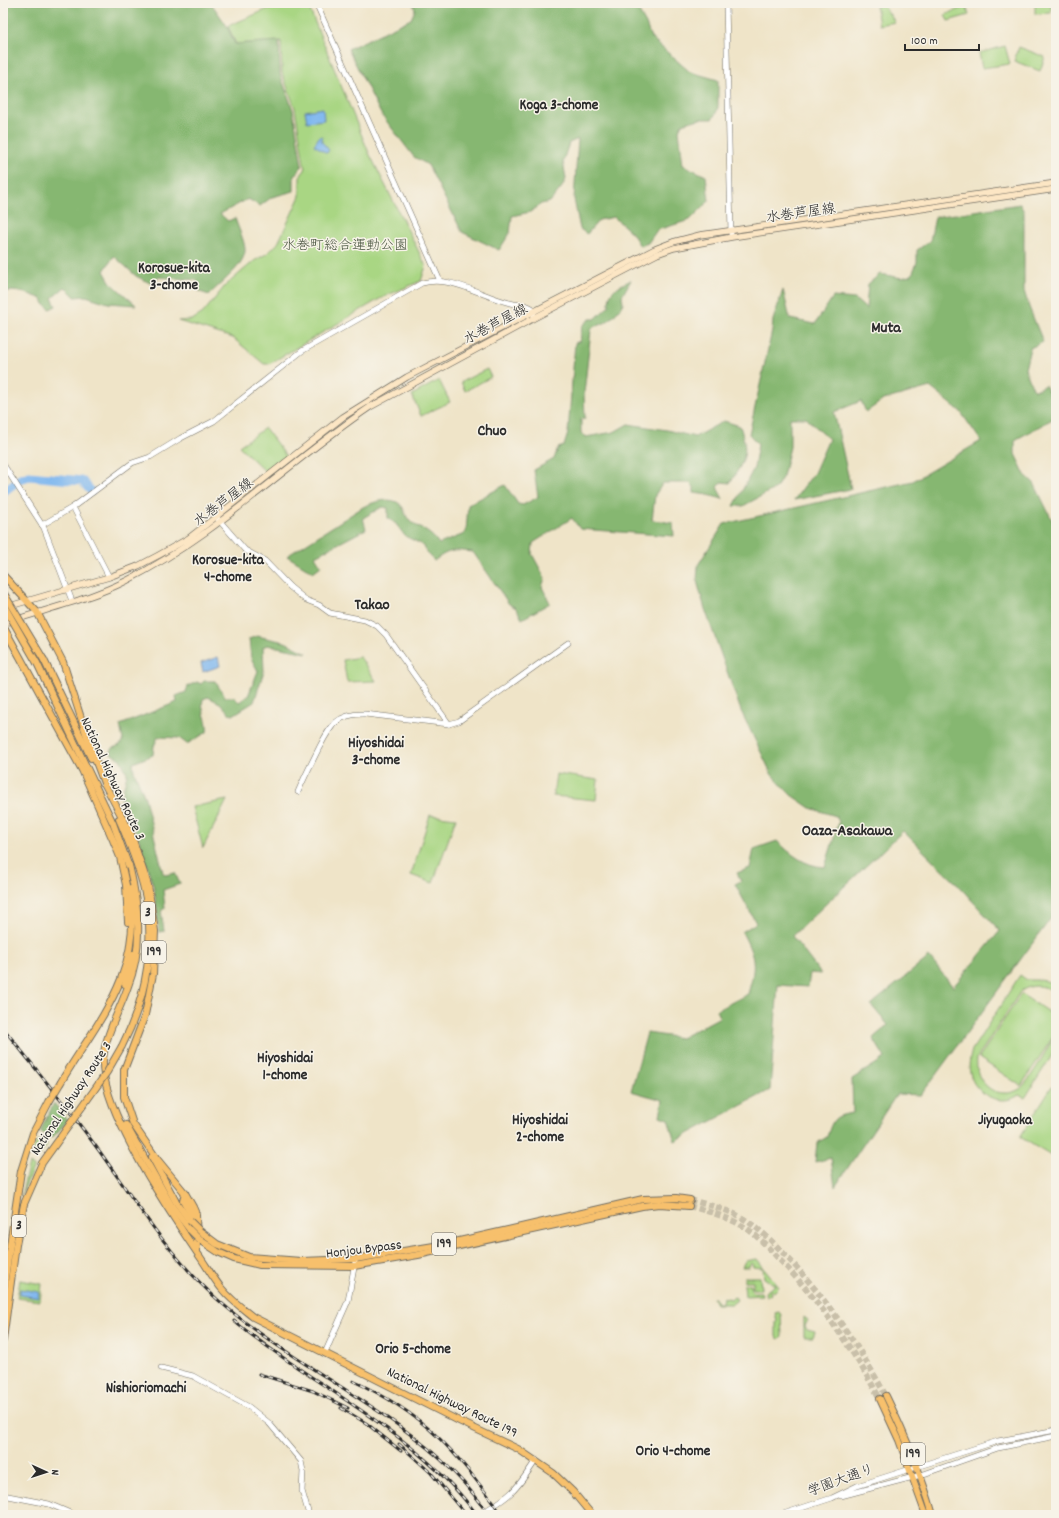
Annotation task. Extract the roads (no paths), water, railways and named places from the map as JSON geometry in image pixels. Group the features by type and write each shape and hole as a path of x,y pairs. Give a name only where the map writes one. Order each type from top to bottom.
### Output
{"highway":[{"path":"3,576 37,612 62,662 104,783"},
{"name":"National Highway Route 3","path":"3,592 20,617 44,660 104,783 126,834 144,886 150,935 147,972 136,1018 122,1046 103,1078 42,1163 24,1204 16,1245 3,1340"},
{"name":"National Highway Route 3","path":"3,604 37,663 113,823 128,864 133,907 128,950 121,978 110,1002 49,1102 33,1133 21,1171 3,1292"},
{"path":"3,625 82,770 115,845 128,892 136,938 134,952 108,1037"},
{"name":"National Highway Route 199","path":"104,783 131,834 141,861 148,885 155,931 153,974 148,1003 141,1026 127,1061 123,1080 124,1097 133,1124 166,1171 185,1193 195,1210 192,1222 198,1254"},
{"name":"National Highway Route 199","path":"128,864 137,900 139,942 134,972 108,1037 103,1062 106,1086 116,1112 136,1152 176,1222 220,1287 253,1317 461,1422 518,1449 536,1460 553,1473 577,1497 592,1515"},
{"path":"87,1039 113,990 122,964 128,927 128,892"},
{"name":"Honjou Bypass","path":"106,1086 113,1102 171,1205 190,1230 200,1240 218,1252 234,1259 260,1266 355,1263 643,1199 676,1198 690,1203"},
{"name":"Honjou Bypass","path":"133,1124 176,1202 201,1232 217,1244 249,1257 355,1263"},
{"name":"199","path":"926,1515 883,1397 905,1435 921,1475 933,1515"},
{"name":"National Highway Route 199","path":"577,1497 587,1515"}],"main road":[{"name":"水巻芦屋線","path":"731,234 1056,183"},
{"name":"水巻芦屋線","path":"3,625 37,612 72,602 125,581 164,560 221,522 346,423 370,407 534,315 582,286 655,249 673,242 693,237 731,234 1056,189"},
{"name":"水巻芦屋線","path":"3,608 109,577 138,566 159,555 189,538 343,417 407,377 534,315"}],"street":[{"path":"316,3 440,281"},
{"path":"726,3 731,234"},
{"path":"42,525 72,507 132,463 150,457 214,421 284,364 321,339 410,288 426,281 440,281 455,284 514,304 528,305 534,315"},
{"path":"3,464 42,525 72,602"},
{"path":"72,507 109,577"},
{"path":"217,516 245,550 264,561 290,587 306,600 319,605 330,613 365,620 377,626 386,635 448,724"},
{"path":"298,792 327,732 336,722 346,716 365,714 448,724 459,721 568,643"},
{"path":"325,1353 348,1300 355,1263"},
{"path":"161,1368 193,1376 249,1407 269,1423 300,1461 303,1471 302,1491 309,1515"},
{"name":"学園大通り","path":"780,1515 832,1498 857,1486 998,1441 1056,1430"},
{"path":"832,1498 858,1493 898,1480 912,1478 998,1448 1056,1436"},
{"path":"478,1515 507,1498 518,1486 536,1460"},
{"path":"3,1495 49,1504 75,1515"}],"water":[{"path":"323,108 324,120 307,122 305,111"},
{"path":"322,136 322,142 329,150 327,153 314,145 319,137"},
{"path":"218,657 220,666 203,672 201,663"},
{"path":"20,1289 39,1292 38,1298 20,1295"}],"waterway":[{"path":"3,492 20,479 29,476 82,481 91,491"}],"tunnel":[{"path":"690,1200 720,1208 741,1217 768,1238 802,1274 829,1306 865,1359 886,1396"},
{"path":"689,1206 716,1214 735,1222 751,1231 765,1244 792,1273 833,1324 858,1361 880,1399"}],"railway":[{"path":"3,1028 88,1136 154,1229 200,1283 243,1321 413,1436 453,1471 490,1515"},
{"path":"234,1321 265,1345 394,1434 424,1458 452,1485 477,1515"},
{"path":"259,1374 313,1391 348,1408"},
{"path":"353,1381 400,1406 438,1437 470,1473 502,1515"},
{"path":"341,1408 366,1423 401,1451"},
{"path":"399,1444 431,1473 466,1515"}],"district":[{"name":"Koga 3-chome","path":"559,106"},
{"name":"Korosue-kita 3-chome","path":"174,278"},
{"name":"Muta","path":"886,328"},
{"name":"Chuo","path":"492,431"},
{"name":"Korosue-kita 4-chome","path":"228,570"},
{"name":"Takao","path":"372,605"},
{"name":"Hiyoshidai 3-chome","path":"376,752"},
{"name":"Oaza-Asakawa","path":"847,831"},
{"name":"Hiyoshidai 1-chome","path":"285,1068"},
{"name":"Jiyugaoka","path":"1005,1121"},
{"name":"Hiyoshidai 2-chome","path":"540,1130"},
{"name":"Orio 5-chome","path":"413,1350"},
{"name":"Nishioriomachi","path":"146,1389"},
{"name":"Orio 4-chome","path":"673,1452"}],"park label":[{"name":"水巻町総合運動公園","path":"345,246"}]}
